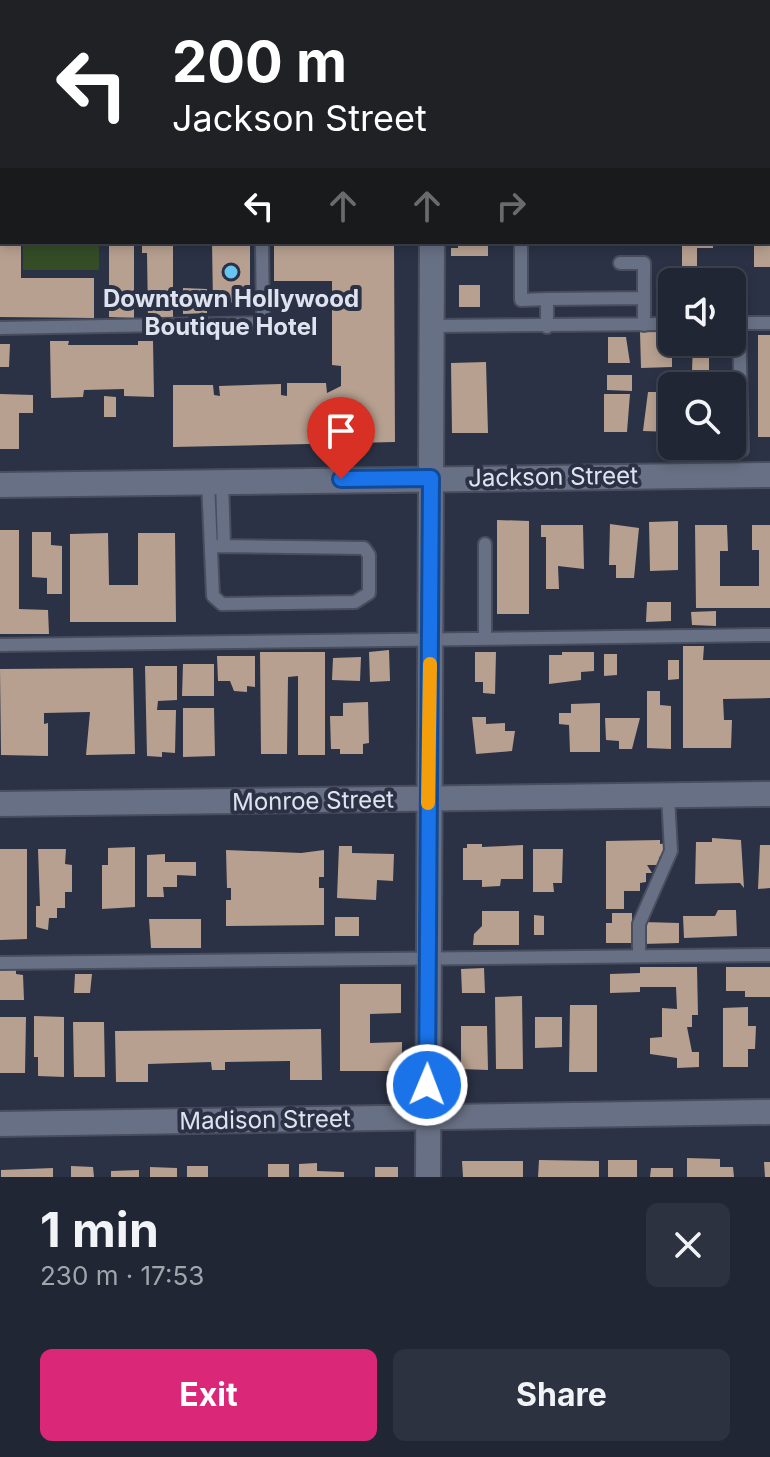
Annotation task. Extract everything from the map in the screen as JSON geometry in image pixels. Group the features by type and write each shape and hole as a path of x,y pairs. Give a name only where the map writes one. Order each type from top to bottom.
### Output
{"street":[{"path":"428,1177 432,244"},
{"name":"Jackson Street","path":"0,485 770,475"},
{"name":"Monroe Street","path":"0,804 770,794"},
{"name":"Madison Street","path":"0,1124 770,1112"}],"lane":[{"path":"0,328 263,323 262,244"},
{"path":"521,244 521,300 644,298"},
{"path":"620,263 644,263 644,325"},
{"path":"547,299 547,327"},
{"path":"746,323 770,323"},
{"path":"431,326 658,324"},
{"path":"215,481 217,546 213,596 222,604 355,602 369,593 369,555 364,548 217,546"},
{"path":"485,544 485,638"},
{"path":"0,645 770,635"},
{"path":"639,956 639,924 671,851 668,796"},
{"path":"0,963 770,955"}],"green space":[{"path":"23,244 99,244 99,270 23,270"}],"building":[{"path":"0,244 21,244 21,278 94,278 94,318 0,317"},
{"path":"109,244 134,244 134,318 109,317"},
{"path":"142,244 173,244 173,318 148,317 147,253 142,253"},
{"name":"Downtown Hollywood Boutique Hotel","path":"212,244 250,244 250,302 213,303"},
{"path":"274,244 394,244 395,442 173,447 173,385 213,385 214,395 220,396 219,386 281,384 281,395 287,396 287,383 326,383 327,393 341,386 341,366 332,365 332,281 274,281"},
{"path":"458,244 488,244 488,256 451,256 451,248 458,248"},
{"path":"682,244 713,244 713,248 697,248 697,266 682,266"},
{"path":"754,244 770,244 770,267 754,267"},
{"path":"459,285 480,285 480,307 459,307"},
{"path":"183,288 207,289 207,313 183,314"},
{"path":"640,332 658,332 658,356 672,356 672,367 641,368"},
{"path":"758,335 770,335 770,437 758,437"},
{"path":"608,337 626,337 630,363 608,363"},
{"path":"50,341 69,341 68,345 138,345 138,341 153,341 154,397 124,396 124,389 84,390 83,397 51,398"},
{"path":"0,344 10,344 9,367 0,367"},
{"path":"693,356 709,356 709,372 692,371"},
{"path":"486,362 488,433 452,433 451,363"},
{"path":"607,375 632,375 632,391 607,390"},
{"path":"648,392 658,392 658,432 643,431"},
{"path":"0,394 33,395 33,413 19,413 19,449 0,449"},
{"path":"604,394 630,394 627,432 604,432"},
{"path":"104,396 116,397 116,417 104,417"},
{"path":"497,520 529,521 529,614 497,614"},
{"path":"678,521 678,570 650,571 649,522"},
{"path":"610,524 639,528 634,578 616,578 616,565 609,565"},
{"path":"541,525 583,525 584,569 558,566 559,589 546,589 546,537 541,537"},
{"path":"695,525 727,525 728,551 720,551 720,586 759,586 759,550 752,550 752,525 770,525 770,608 696,608"},
{"path":"0,530 19,530 19,609 48,610 49,634 0,634"},
{"path":"32,532 51,532 51,545 62,546 62,594 47,594 47,578 32,577"},
{"path":"108,533 109,585 138,585 138,533 175,533 176,622 70,622 70,534"},
{"path":"647,602 671,602 671,621 646,622"},
{"path":"716,611 716,626 692,625 691,612"},
{"path":"683,646 704,646 703,660 770,660 770,698 723,699 724,720 732,720 731,748 683,748"},
{"path":"389,650 390,681 370,682 369,652"},
{"path":"260,652 325,652 325,755 298,755 298,676 288,677 287,754 261,754"},
{"path":"475,652 496,652 495,694 483,693 483,682 475,682"},
{"path":"562,652 594,652 594,671 581,672 581,680 549,684 549,655 562,655"},
{"path":"604,654 617,654 617,675 604,676"},
{"path":"217,656 255,656 255,687 247,686 247,692 234,691 230,681 218,681"},
{"path":"361,657 360,681 332,680 333,658"},
{"path":"668,660 679,660 679,679 668,680"},
{"path":"183,664 214,664 214,696 182,696"},
{"path":"145,666 177,666 177,700 158,701 157,710 176,710 175,753 162,752 162,757 147,756"},
{"path":"133,668 135,754 86,755 90,712 44,713 44,724 48,723 48,756 1,755 0,669"},
{"path":"647,691 660,691 660,705 671,706 671,749 647,748"},
{"path":"368,702 369,743 363,744 363,754 340,754 340,749 331,749 330,716 343,716 343,703"},
{"path":"600,703 600,752 570,752 569,725 559,724 559,713 571,713 571,704"},
{"path":"183,708 214,708 215,756 183,757"},
{"path":"472,717 486,717 486,724 505,723 505,731 515,731 512,751 476,754"},
{"path":"605,718 640,718 632,749 619,749 619,741 606,740"},
{"path":"712,838 741,840 744,888 740,883 695,884 696,842 712,842"},
{"path":"660,840 660,844 669,843 666,856 659,857 659,865 647,865 652,873 646,873 646,882 640,883 640,891 624,891 624,909 606,909 606,841"},
{"path":"467,844 482,844 482,847 523,845 523,879 501,879 500,886 482,887 482,880 463,880 463,848 467,848"},
{"path":"760,845 770,845 770,888 758,889"},
{"path":"339,846 352,846 352,853 394,854 393,881 377,880 376,900 337,898"},
{"path":"135,847 135,907 102,909 102,865 108,865 108,848"},
{"path":"0,849 27,849 27,939 0,940"},
{"path":"38,849 66,849 65,864 72,865 72,892 65,892 65,908 57,908 57,918 49,918 48,930 36,927 36,906 40,906"},
{"path":"533,849 563,849 562,883 553,883 554,892 533,892"},
{"path":"226,850 301,853 324,850 324,877 319,877 319,888 324,888 324,925 226,926 226,900 231,900 231,888 227,888"},
{"path":"165,854 165,862 196,862 196,876 177,875 177,887 163,887 164,897 147,897 147,855"},
{"path":"718,910 736,910 737,936 684,938 683,916 715,916"},
{"path":"482,911 519,911 519,945 473,945 474,934 482,926"},
{"path":"612,913 632,913 632,943 606,943 606,923 612,923"},
{"path":"534,915 544,916 544,935 534,935"},
{"path":"335,917 359,917 359,936 335,936"},
{"path":"149,919 201,919 201,948 151,948"},
{"path":"643,922 679,923 679,943 643,944"},
{"path":"0,967 16,967 16,974 23,975 24,1000 0,1000"},
{"path":"640,967 697,967 698,1015 692,1015 692,1027 687,1027 692,1052 699,1052 699,1067 677,1068 677,1058 650,1054 650,1038 662,1037 662,1008 677,1009 676,987 640,987 640,992 610,993 610,974 640,973"},
{"path":"726,967 770,967 770,997 745,997 745,991 726,991"},
{"path":"484,968 485,993 462,993 461,969"},
{"path":"75,974 92,974 90,993 74,993"},
{"path":"340,984 401,984 401,1013 370,1014 370,1043 402,1042 402,1071 340,1071"},
{"path":"522,996 523,1069 496,1069 495,997"},
{"path":"570,1005 597,1005 597,1072 569,1072"},
{"path":"748,1007 748,1026 756,1026 755,1049 748,1049 748,1067 723,1067 723,1008"},
{"path":"34,1016 64,1017 64,1077 38,1076 38,1057 34,1057"},
{"path":"0,1017 26,1017 25,1073 0,1073"},
{"path":"535,1017 562,1017 562,1047 535,1048"},
{"path":"73,1022 104,1022 105,1077 74,1077"},
{"path":"461,1026 487,1026 488,1070 461,1069"},
{"path":"321,1029 322,1080 290,1080 290,1061 225,1062 225,1070 212,1070 211,1062 148,1064 148,1082 116,1082 115,1031"},
{"path":"687,1158 720,1159 720,1167 733,1167 734,1177 687,1177"},
{"path":"539,1160 599,1161 599,1177 538,1177"},
{"path":"608,1160 637,1160 637,1177 608,1177"},
{"path":"462,1161 523,1161 523,1177 463,1177"},
{"path":"764,1162 770,1162 770,1177 765,1177"},
{"path":"317,1163 317,1171 344,1172 344,1177 299,1177 299,1164"},
{"path":"268,1164 289,1164 289,1177 268,1177"},
{"path":"71,1166 93,1167 94,1177 71,1177"},
{"path":"187,1166 208,1166 208,1177 187,1177"},
{"path":"150,1167 177,1168 177,1177 150,1177"},
{"path":"375,1167 398,1167 398,1177 375,1177"},
{"path":"53,1168 53,1177 1,1177 1,1170"},
{"path":"651,1168 673,1168 673,1177 650,1177"},
{"path":"139,1170 139,1177 111,1177 111,1171"}],"slow traffic":[{"path":"428,803 430,664"}],"place":[{"name":"Downtown Hollywood Boutique Hotel","path":"231,272"}],"route":[{"path":"341,479 431,478 427,1085"}]}
